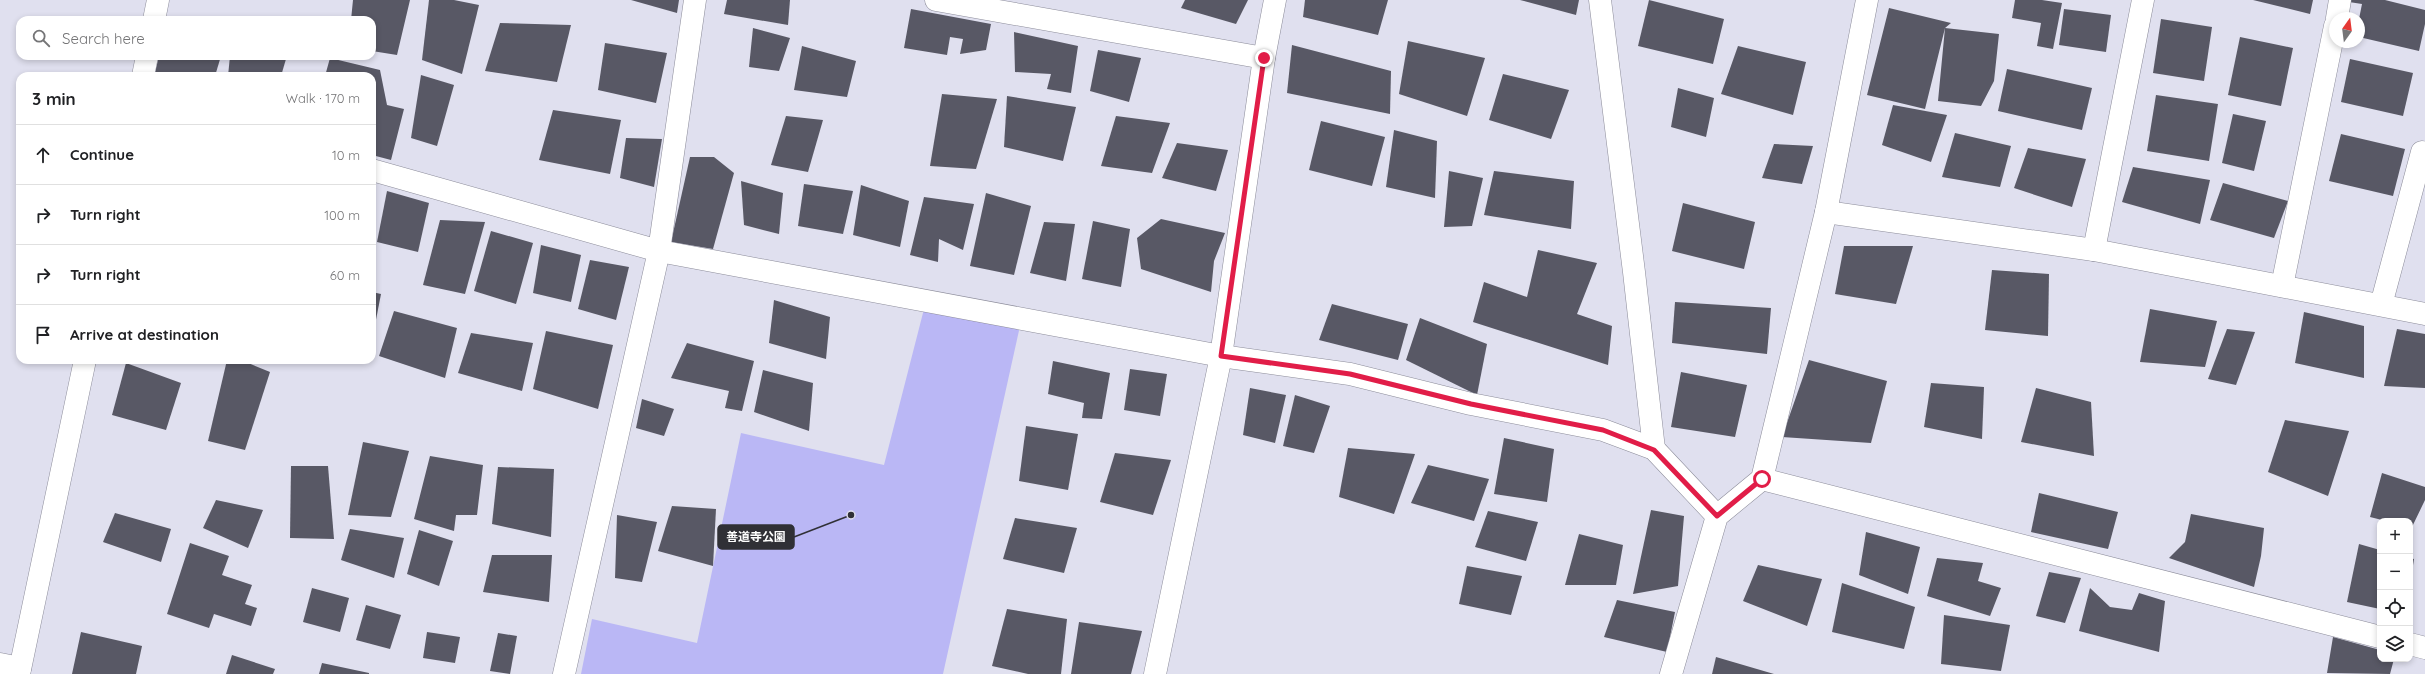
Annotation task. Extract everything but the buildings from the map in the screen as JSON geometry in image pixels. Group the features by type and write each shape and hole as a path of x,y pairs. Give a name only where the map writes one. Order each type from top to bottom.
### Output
{"street":[{"path":"155,16 158,0"},
{"path":"564,674 659,251 695,0"},
{"path":"936,0 1264,58"},
{"path":"1155,674 1221,356 1264,58 1275,0"},
{"path":"1600,0 1634,272 1654,450"},
{"path":"1671,674 1717,516 1762,479 1826,212 1867,0"},
{"path":"2094,250 2143,0"},
{"path":"2338,12 2340,0"},
{"path":"2282,286 2331,48"},
{"path":"143,72 145,60"},
{"path":"2381,305 2424,148"},
{"path":"376,171 659,251 1221,356 1350,374 1471,404 1603,430 1654,450 1717,516"},
{"path":"1826,212 2094,250 2425,314"},
{"path":"13,668 84,364"},
{"path":"1762,479 2377,636"}],"shaded area":[{"path":"924,309 1020,326 943,674 581,674 592,619 697,643 741,433 884,465"}],"place":[{"name":"善道寺公園","path":"851,515"}],"route":[{"path":"1264,58 1221,356 1350,374 1471,404 1603,430 1654,450 1717,516 1762,479"}]}
